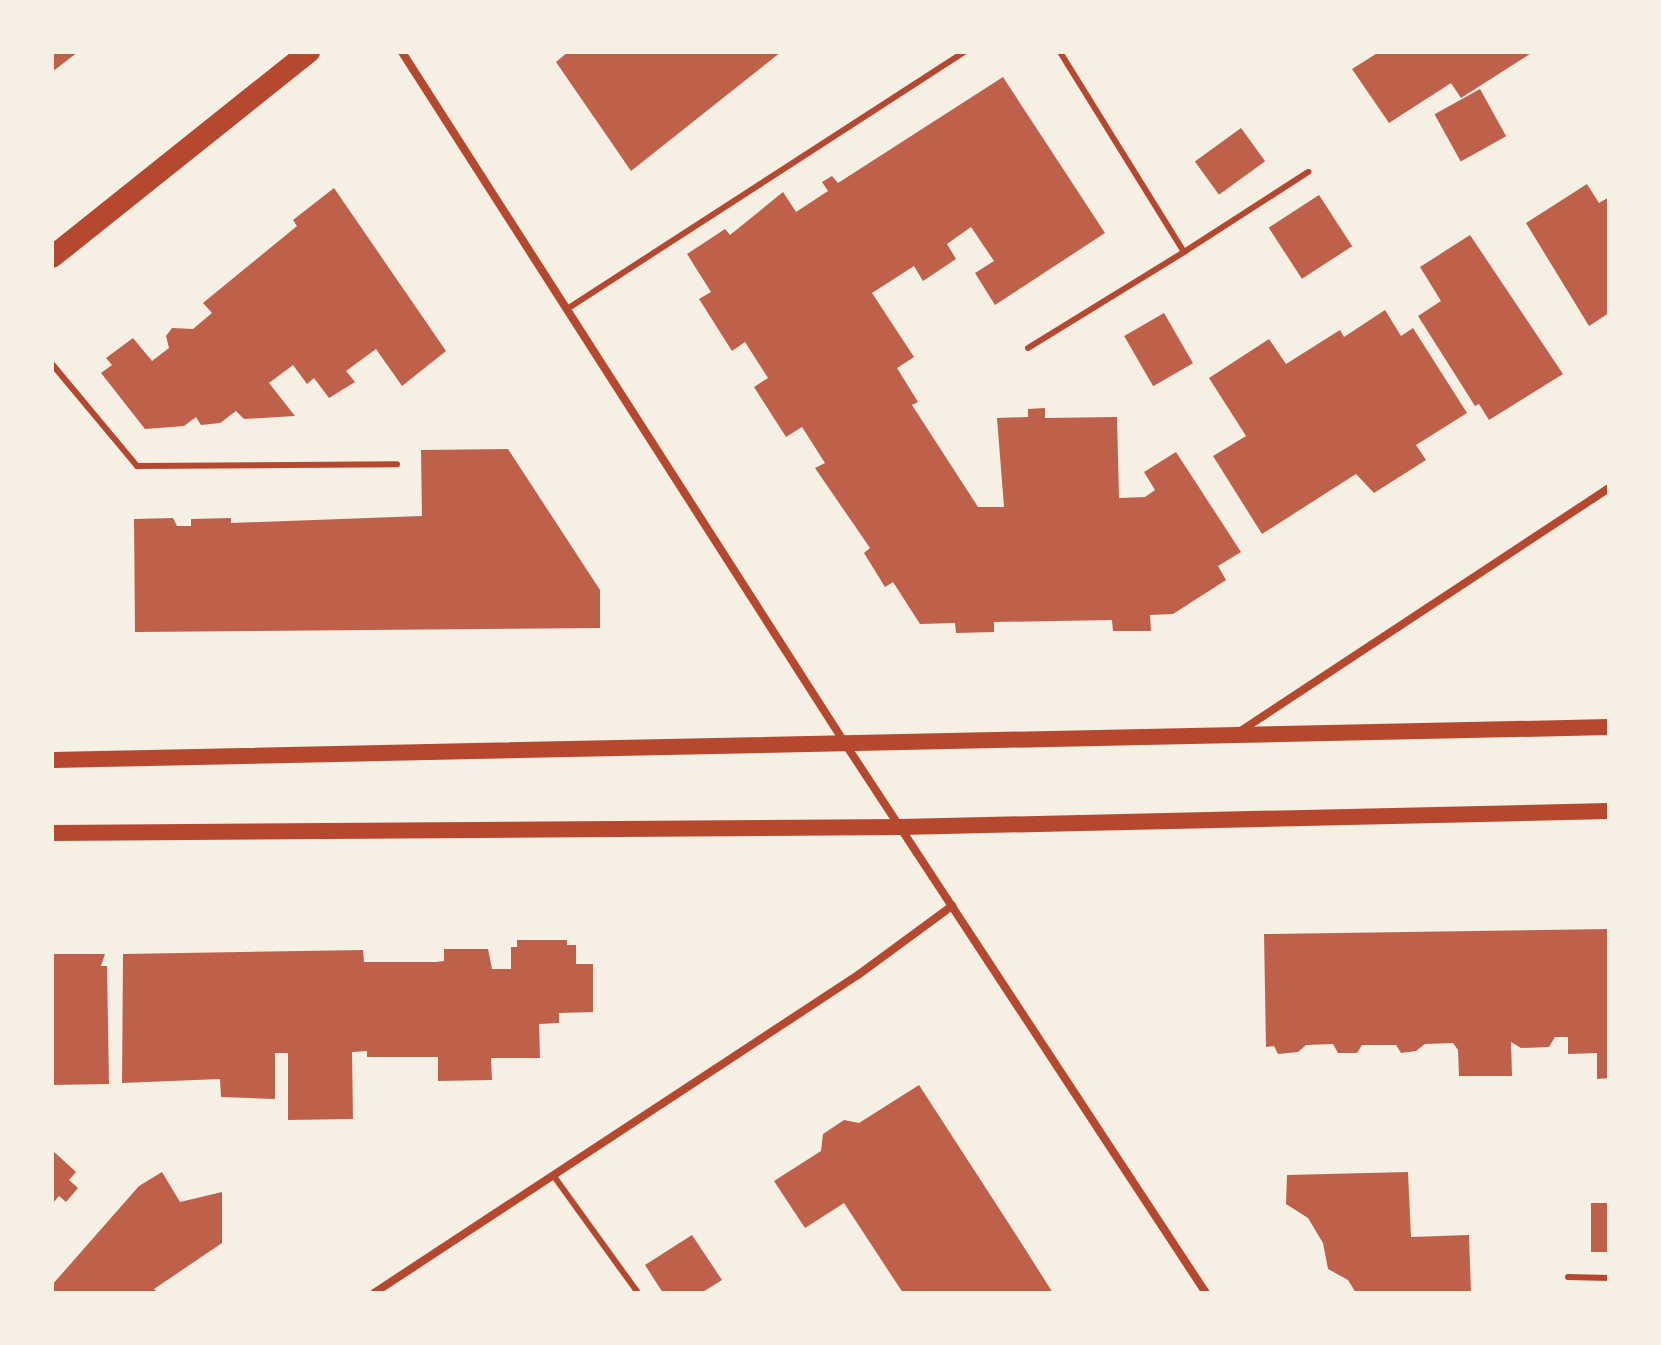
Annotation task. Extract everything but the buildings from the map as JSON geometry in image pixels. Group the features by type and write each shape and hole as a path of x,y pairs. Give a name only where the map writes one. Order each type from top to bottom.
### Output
{"highway":[{"path":"52,257 309,52"}],"main road":[{"path":"52,760 1609,727"},
{"path":"52,833 900,827 1609,811"}],"street":[{"path":"402,52 846,745 1206,1293"},
{"path":"1235,734 1609,488"},
{"path":"374,1293 858,975 952,906"}],"lane":[{"path":"567,309 965,52"},
{"path":"1060,52 1184,252"},
{"path":"1028,348 1308,172"},
{"path":"52,364 137,466 397,464"},
{"path":"553,1175 638,1293"},
{"path":"1568,1277 1609,1278"}]}
